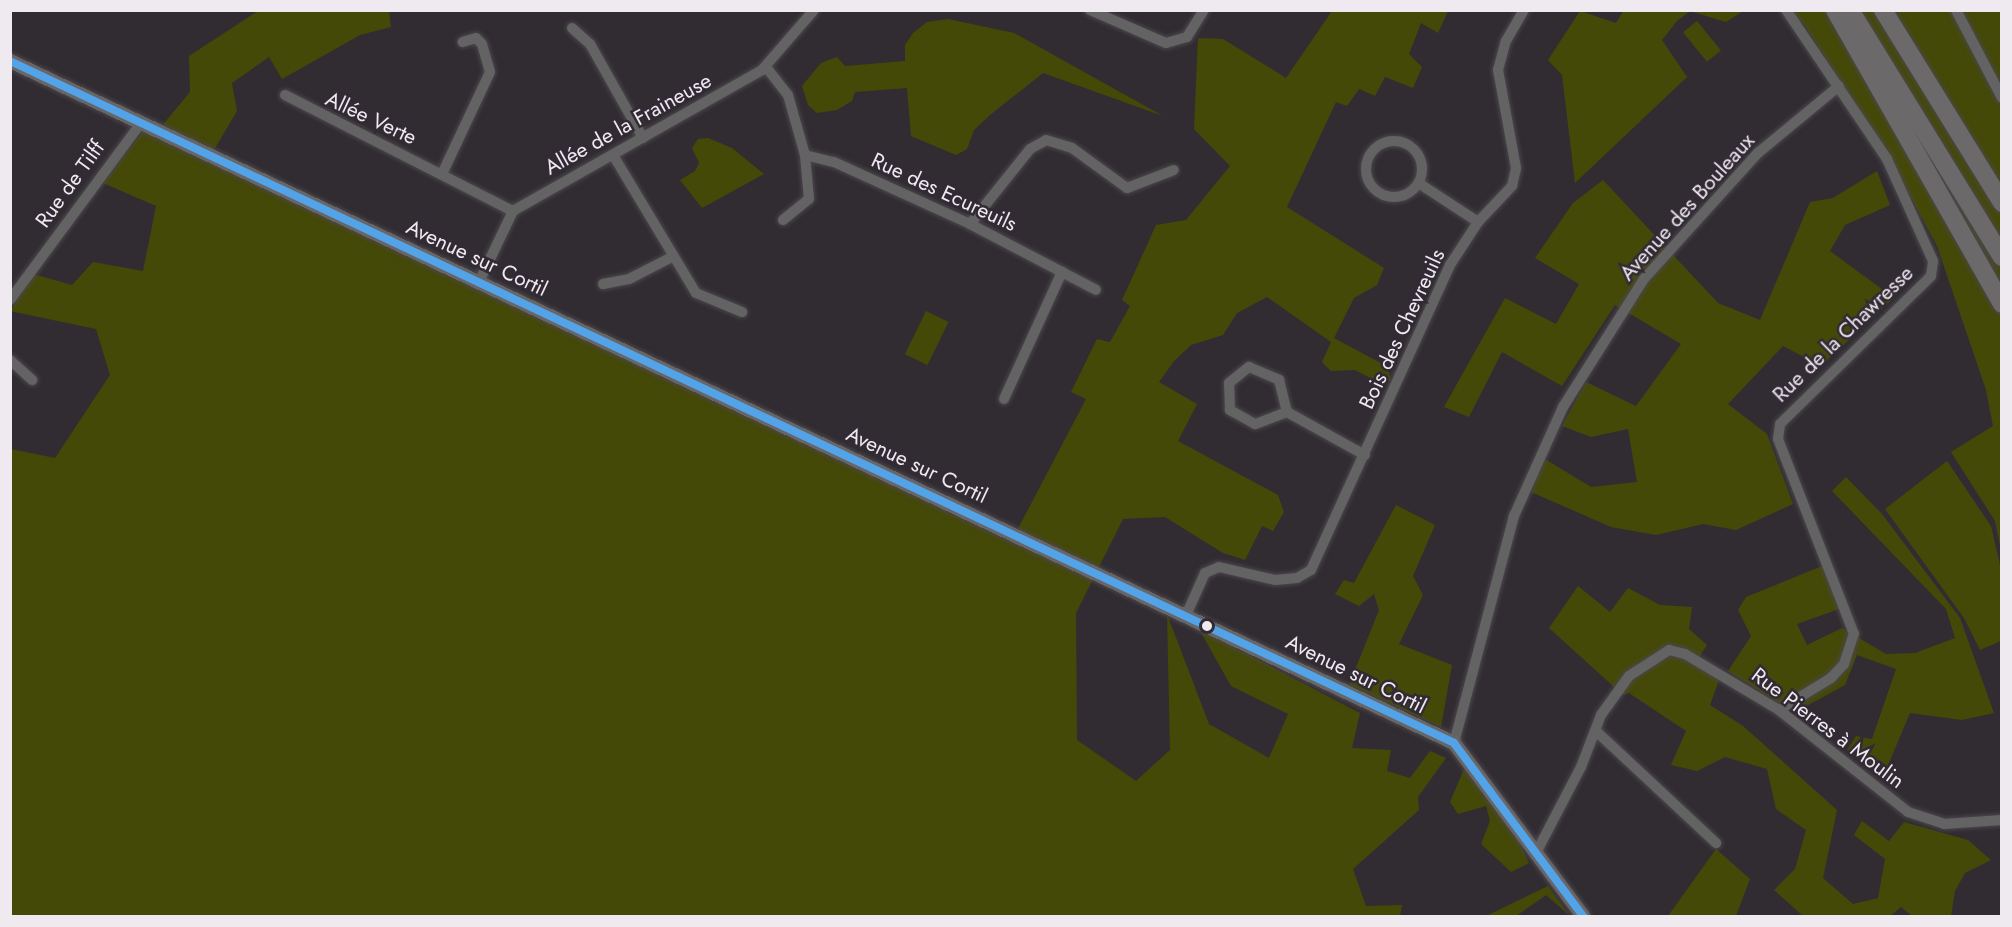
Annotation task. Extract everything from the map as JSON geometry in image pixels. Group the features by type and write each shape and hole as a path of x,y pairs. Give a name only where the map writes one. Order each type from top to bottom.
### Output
{"highway":[{"path":"1835,10 2001,304"},
{"path":"1850,10 2001,257"},
{"path":"1883,10 2001,203"}],"main road":[{"path":"10,61 141,123"},
{"name":"Avenue sur Cortil","path":"141,123 1187,613 1454,743 1583,916"}],"street":[{"path":"1090,10 1166,43 1187,37 1204,10"},
{"name":"Bois des Chevreuils","path":"1187,613 1204,573 1219,567 1275,580 1297,578 1311,570 1450,265 1478,222 1512,186 1516,168 1498,70 1506,41 1524,10"},
{"name":"Rue de la Chawresse","path":"1779,710 1831,678 1844,664 1854,634 1778,439 1780,424 1931,276 1933,261 1887,159 1786,10"},
{"path":"1956,10 2001,99"},
{"name":"Allée de la Fraineuse","path":"513,212 766,67 814,11"},
{"path":"572,28 590,45 643,138"},
{"path":"443,172 490,72 482,44 476,38 463,42"},
{"path":"766,67 788,94 805,155 811,194 783,220"},
{"name":"Avenue des Bouleaux","path":"1454,743 1514,516 1563,407 1644,279 1758,153 1839,86"},
{"name":"Allée Verte","path":"285,95 443,172 513,212"},
{"name":"Rue de Tilff","path":"10,300 141,123"},
{"path":"970,224 1030,149 1046,140 1072,148 1127,188 1174,170"},
{"path":"1404,142 1419,157 1420,184 1400,196 1376,191 1369,182 1367,158 1383,143 1404,142"},
{"path":"613,155 672,257 696,293 742,312"},
{"name":"Rue des Ecureuils","path":"805,155 834,162 970,224 1096,290"},
{"path":"1420,184 1478,222"},
{"path":"479,282 513,212"},
{"path":"603,284 643,274 672,257"},
{"path":"1004,399 1062,272"},
{"path":"10,360 32,380"},
{"path":"1287,412 1265,422 1246,422 1230,410 1229,383 1249,367 1269,372 1279,380 1287,412 1365,455"},
{"name":"Rue Pierres à Moulin","path":"1536,853 1597,732 1601,715 1629,676 1669,650 1685,654 1779,710 1908,812 1944,824 2001,820"},
{"path":"1597,732 1716,843"}],"shaded area":[{"path":"389,10 391,27 360,35 282,79 269,57 232,83 237,111 214,150 160,128 190,92 189,56 258,11"},
{"path":"1332,11 1448,11 1438,33 1421,23 1409,54 1422,67 1413,88 1385,77 1375,96 1359,89 1347,106 1336,102 1287,207 1384,268 1377,285 1354,298 1334,338 1388,367 1391,381 1380,383 1355,370 1331,371 1322,362 1331,342 1267,297 1237,313 1223,335 1191,345 1174,361 1159,382 1197,404 1178,441 1278,495 1284,512 1273,531 1262,526 1245,560 1223,553 1165,517 1123,519 1076,613 1077,740 1136,781 1170,750 1167,614 1209,724 1269,758 1288,714 1231,686 1199,629 1360,713 1352,748 1391,750 1387,771 1410,778 1430,751 1446,758 1418,797 1419,810 1353,869 1366,906 1402,905 1400,916 11,916 11,449 55,458 110,375 96,329 10,311 33,274 72,285 93,262 143,271 156,206 103,183 143,131 1011,542 1086,399 1071,392 1097,339 1110,342 1130,306 1122,300 1156,225 1186,220 1230,166 1194,129 1198,38 1223,39 1286,78"},
{"path":"1580,11 1616,23 1623,11 1690,11 1677,21 1662,40 1687,77 1575,183 1562,75 1548,60"},
{"path":"1690,11 1743,11 1726,22"},
{"path":"1784,11 2001,11 2001,551 1995,521 1951,452 1993,426 1986,390 1937,246 1887,153 1803,23"},
{"path":"948,19 1014,33 1163,116 1043,73 974,130 967,149 956,155 911,136 907,88 855,92 852,101 837,110 817,113 808,105 802,86 821,63 837,57 845,66 905,61 905,45 913,33 927,22"},
{"path":"1697,21 1721,51 1707,62 1683,32"},
{"path":"708,138 732,148 764,174 702,208 680,180 695,171 699,163 692,148 698,139"},
{"path":"1877,171 1890,205 1845,225 1830,251 1894,298 1821,366 1783,346 1728,404 1767,434 1793,504 1736,530 1703,524 1656,535 1611,527 1531,492 1545,459 1591,487 1637,482 1628,429 1591,437 1562,426 1586,382 1636,406 1681,344 1615,305 1562,386 1502,352 1469,417 1444,407 1505,298 1556,324 1579,284 1535,258 1573,203 1603,180 1718,303 1760,320 1810,202 1833,198"},
{"path":"926,311 948,322 927,365 905,354"},
{"path":"1947,461 1991,526 2001,569 2001,641 1980,650 1964,618 1885,509"},
{"path":"1846,477 1882,514 1960,618 1994,713 1962,720 1910,713 1883,777 1847,750 1856,736 1872,739 1896,669 1857,655 1845,685 1794,713 1728,671 1751,636 1738,610 1746,597 1822,566 1839,609 1797,624 1807,645 1842,628 1886,654 1915,653 1955,638 1946,609 1832,491"},
{"path":"1396,505 1435,525 1413,576 1423,595 1399,644 1452,665 1441,727 1349,685 1379,610 1374,594 1359,606 1335,594 1344,580 1354,583"},
{"path":"1578,586 1610,612 1628,588 1660,605 1692,607 1689,629 1707,645 1694,665 1719,680 1710,705 1743,726 1837,810 1823,878 1853,904 1878,898 1885,859 1854,835 1862,821 1889,841 1904,822 1968,840 1991,860 1965,873 1955,891 1951,916 1912,916 1901,907 1890,916 1803,916 1774,890 1795,869 1806,830 1776,809 1767,769 1725,757 1697,771 1671,765 1686,731 1629,693 1623,695 1549,628"},
{"path":"1464,769 1515,833 1529,863 1511,872 1481,844 1490,821 1486,806 1458,814 1450,802"},
{"path":"1716,849 1750,879 1736,916 1668,916"},
{"path":"1548,886 1570,916 1546,895 1516,916 1486,916"}],"transit line":[{"path":"10,61 1454,743 1583,916"}]}
